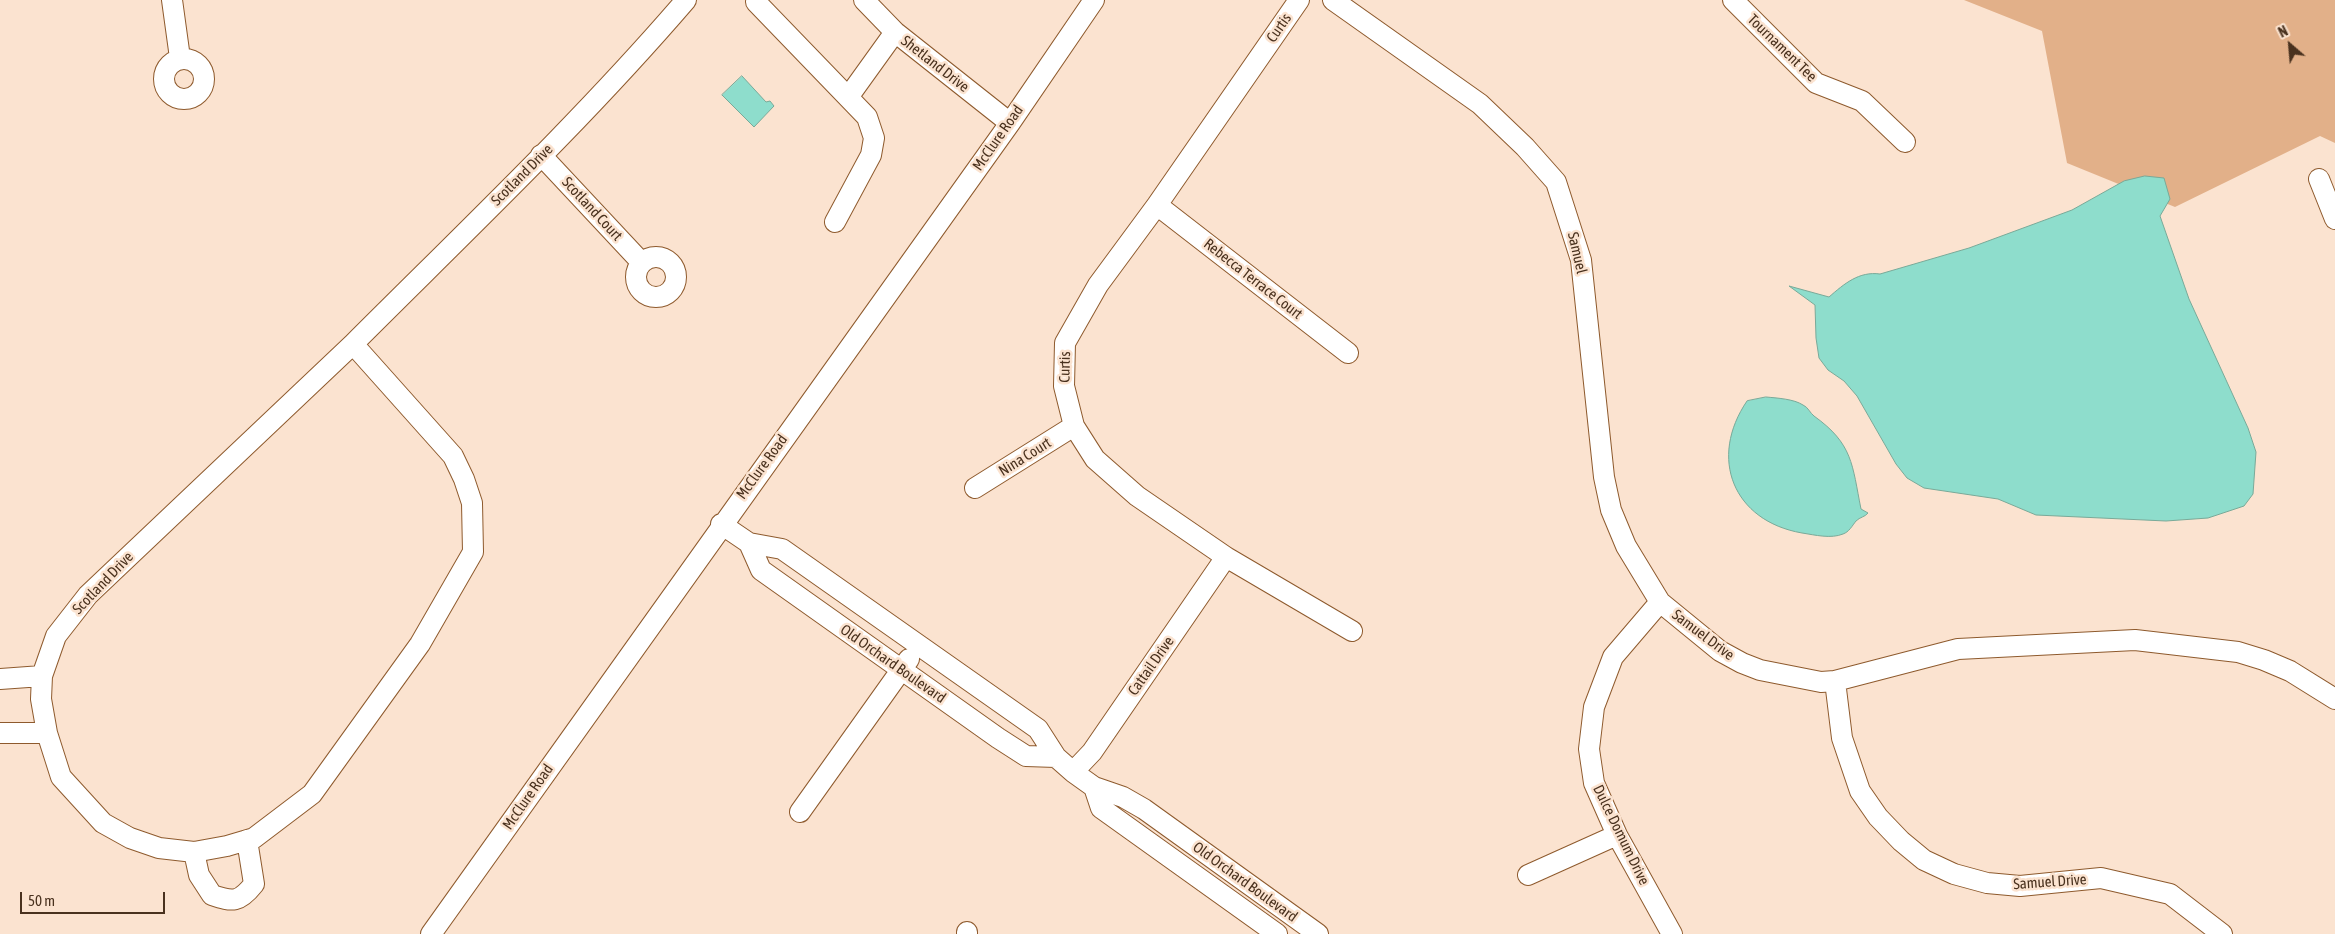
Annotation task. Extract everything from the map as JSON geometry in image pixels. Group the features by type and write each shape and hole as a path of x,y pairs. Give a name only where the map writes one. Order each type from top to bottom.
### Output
{"street":[{"path":"172,0 180,58"},
{"name":"Scotland Drive","path":"353,344 453,456 464,478 472,503 473,552 420,644 312,794 254,838 227,846 194,852 158,848 130,838 103,823 61,777 47,733 41,699 42,676 56,636 88,595 353,344 542,156 644,49 686,0"},
{"name":"Shetland Drive","path":"864,0 895,32 1010,123"},
{"name":"McClure Road","path":"431,934 721,524 1010,123 1094,0"},
{"name":"Curtis","path":"1299,0 1157,205 1098,284 1065,343 1064,386 1074,426 1095,459 1137,496 1226,557 1352,631"},
{"name":"Samuel","path":"1333,0 1480,104 1525,147 1556,182 1581,260 1604,477 1612,510 1626,546 1660,602"},
{"name":"Tournament Tee","path":"1733,0 1816,83 1862,101 1905,142"},
{"path":"756,2 849,96 867,117 874,138 871,155 835,222"},
{"path":"849,96 895,32"},
{"name":"Scotland Court","path":"542,156 642,263"},
{"path":"2319,179 2335,219"},
{"name":"Rebecca Terrace Court","path":"1157,205 1348,353"},
{"name":"Nina Court","path":"975,488 1074,426"},
{"name":"Old Orchard Boulevard","path":"721,524 749,543 782,549 1038,729 1056,756 1073,772 1094,787 1123,797 1144,809 1318,934"},
{"name":"Old Orchard Boulevard","path":"749,543 761,570 902,670 1026,756 1056,756"},
{"name":"Cattail Drive","path":"1073,772 1092,752 1226,557"},
{"name":"Samuel Drive","path":"1660,602 1720,651 1742,663 1760,670 1821,682 1835,681 1958,649 2135,640 2238,652 2290,671 2335,699"},
{"name":"Dulce Domum Drive","path":"1660,602 1613,657 1594,706 1589,749 1594,783 1617,835 1672,934"},
{"path":"800,812 919,647"},
{"path":"0,679 42,676"},
{"name":"Samuel Drive","path":"1835,681 1842,738 1860,791 1878,817 1901,841 1924,860 1954,874 1987,884 2020,886 2101,878 2170,894 2222,934"},
{"path":"0,733 47,733"},
{"name":"Old Orchard Boulevard","path":"1094,787 1101,808 1277,934"},
{"path":"1528,875 1617,835"},
{"path":"194,852 199,875 212,895 230,901 244,897 254,884 247,840"}],"shaded area":[{"path":"1964,0 2335,0 2335,143 2320,136 2175,207 2067,163 2042,31"}],"water":[{"path":"742,76 766,102 770,101 774,106 754,127 722,95"},
{"path":"2145,176 2164,178 2170,199 2160,216 2189,299 2248,428 2256,452 2253,494 2244,506 2208,518 2166,521 2036,515 1998,499 1924,488 1907,478 1896,464 1857,396 1844,381 1828,370 1819,358 1815,305 1789,286 1829,297 1846,283 1865,274 1880,274 1969,248 2072,210 2124,181"},
{"path":"1766,397 1790,400 1805,406 1837,436 1844,446 1852,467 1861,509 1868,513 1856,521 1845,533 1823,536 1802,533 1778,526 1759,515 1744,501 1734,484 1729,465 1729,444 1735,423 1747,401"}]}
